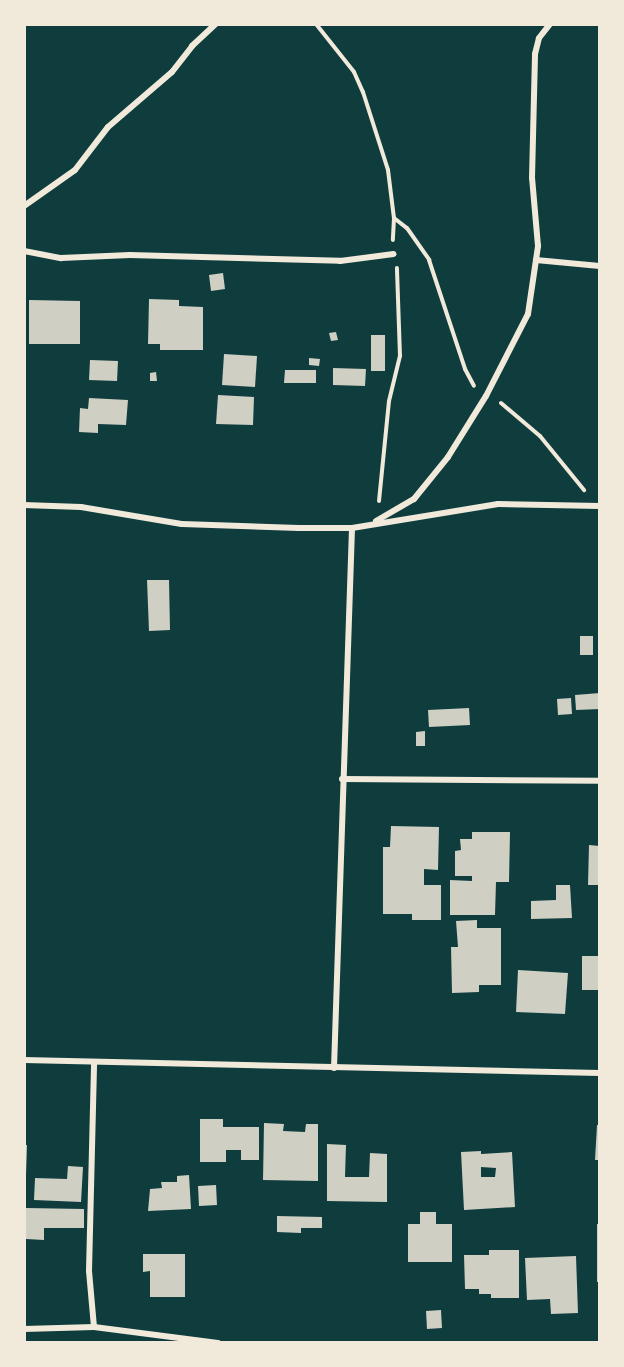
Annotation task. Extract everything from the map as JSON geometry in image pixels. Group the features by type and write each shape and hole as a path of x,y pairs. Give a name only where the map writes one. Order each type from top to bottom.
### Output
{"street":[{"path":"24,206 75,170 108,128 172,72 192,46 216,24"},
{"path":"375,522 414,499 426,486 486,396 528,314 536,260 532,178 535,54 539,38 550,24"},
{"path":"24,251 61,258 130,255 340,261 394,254"},
{"path":"536,260 600,266"},
{"path":"24,505 81,507 182,524 352,528 375,522 498,504 600,506"},
{"path":"334,1068 352,528"},
{"path":"342,779 600,781"},
{"path":"24,1060 94,1064 600,1073"},
{"path":"94,1064 88,1270 94,1327"},
{"path":"24,1329 94,1327 218,1343"}],"path":[{"path":"316,24 354,72 363,92 388,170 394,218 394,254 401,311 400,356 389,401 375,522"},
{"path":"394,218 407,228 429,260 465,369 486,396 525,421 589,494"}],"building":[{"path":"223,273 225,289 211,291 209,275"},
{"path":"149,299 179,300 179,306 203,307 203,350 160,350 160,344 148,344"},
{"path":"29,300 80,301 80,344 29,344"},
{"path":"336,332 338,340 331,341 329,333"},
{"path":"371,335 385,335 385,371 371,371"},
{"path":"224,354 257,356 255,387 222,385"},
{"path":"309,358 320,359 319,366 309,365"},
{"path":"90,360 118,361 117,381 89,380"},
{"path":"333,368 366,369 365,386 333,385"},
{"path":"285,370 316,370 316,383 284,383"},
{"path":"156,372 157,381 150,381 150,373"},
{"path":"218,395 254,397 253,425 216,424"},
{"path":"89,398 128,400 126,425 98,424 98,433 79,432 80,408 88,409"},
{"path":"147,580 169,580 170,630 149,631"},
{"path":"580,636 593,636 593,655 580,655"},
{"path":"600,693 600,709 576,710 575,695"},
{"path":"571,698 572,714 558,715 557,699"},
{"path":"469,708 470,725 429,727 428,710"},
{"path":"425,731 425,746 416,746 416,732"},
{"path":"391,826 439,827 438,870 424,869 424,885 441,885 441,920 412,920 412,914 383,914 383,847 390,847"},
{"path":"472,832 510,832 509,882 496,882 495,915 450,915 450,880 472,881 472,876 455,876 455,851 461,850 460,839 472,839"},
{"path":"589,845 600,846 600,885 588,885"},
{"path":"556,885 570,885 572,918 531,919 531,901 556,900"},
{"path":"477,920 477,928 501,928 501,985 479,985 479,992 452,993 451,947 458,947 456,921"},
{"path":"582,956 600,956 600,990 582,990"},
{"path":"518,970 568,973 565,1014 516,1012"},
{"path":"200,1119 223,1119 223,1127 259,1127 259,1160 241,1160 241,1150 226,1150 226,1162 200,1162"},
{"path":"264,1123 284,1124 283,1131 305,1132 306,1124 318,1124 318,1181 263,1180"},
{"path":"597,1125 600,1125 600,1160 595,1160"},
{"path":"327,1144 346,1145 345,1177 369,1177 370,1153 387,1154 387,1202 327,1201"},
{"path":"24,1145 27,1145 26,1175 24,1175"},
{"path":"481,1151 481,1154 512,1152 515,1207 464,1210 461,1152","holes":["481,1167 496,1168 495,1177 481,1177"]},
{"path":"68,1166 83,1167 81,1202 34,1200 35,1178 67,1179"},
{"path":"189,1175 191,1209 148,1211 150,1189 162,1188 161,1182 177,1182 177,1176"},
{"path":"216,1185 217,1205 199,1206 198,1186"},
{"path":"26,1208 84,1209 84,1228 44,1228 44,1240 26,1239"},
{"path":"420,1212 436,1212 436,1224 452,1224 452,1262 408,1262 408,1224 420,1224"},
{"path":"277,1216 322,1217 322,1228 301,1228 301,1233 277,1232"},
{"path":"597,1224 600,1224 600,1282 597,1282"},
{"path":"489,1250 519,1250 519,1298 491,1298 491,1294 479,1294 479,1289 465,1289 464,1255 489,1255"},
{"path":"143,1254 185,1254 185,1297 150,1297 150,1271 143,1272"},
{"path":"576,1256 578,1313 551,1314 550,1299 527,1300 525,1258"},
{"path":"441,1310 442,1328 427,1329 426,1311"}]}
